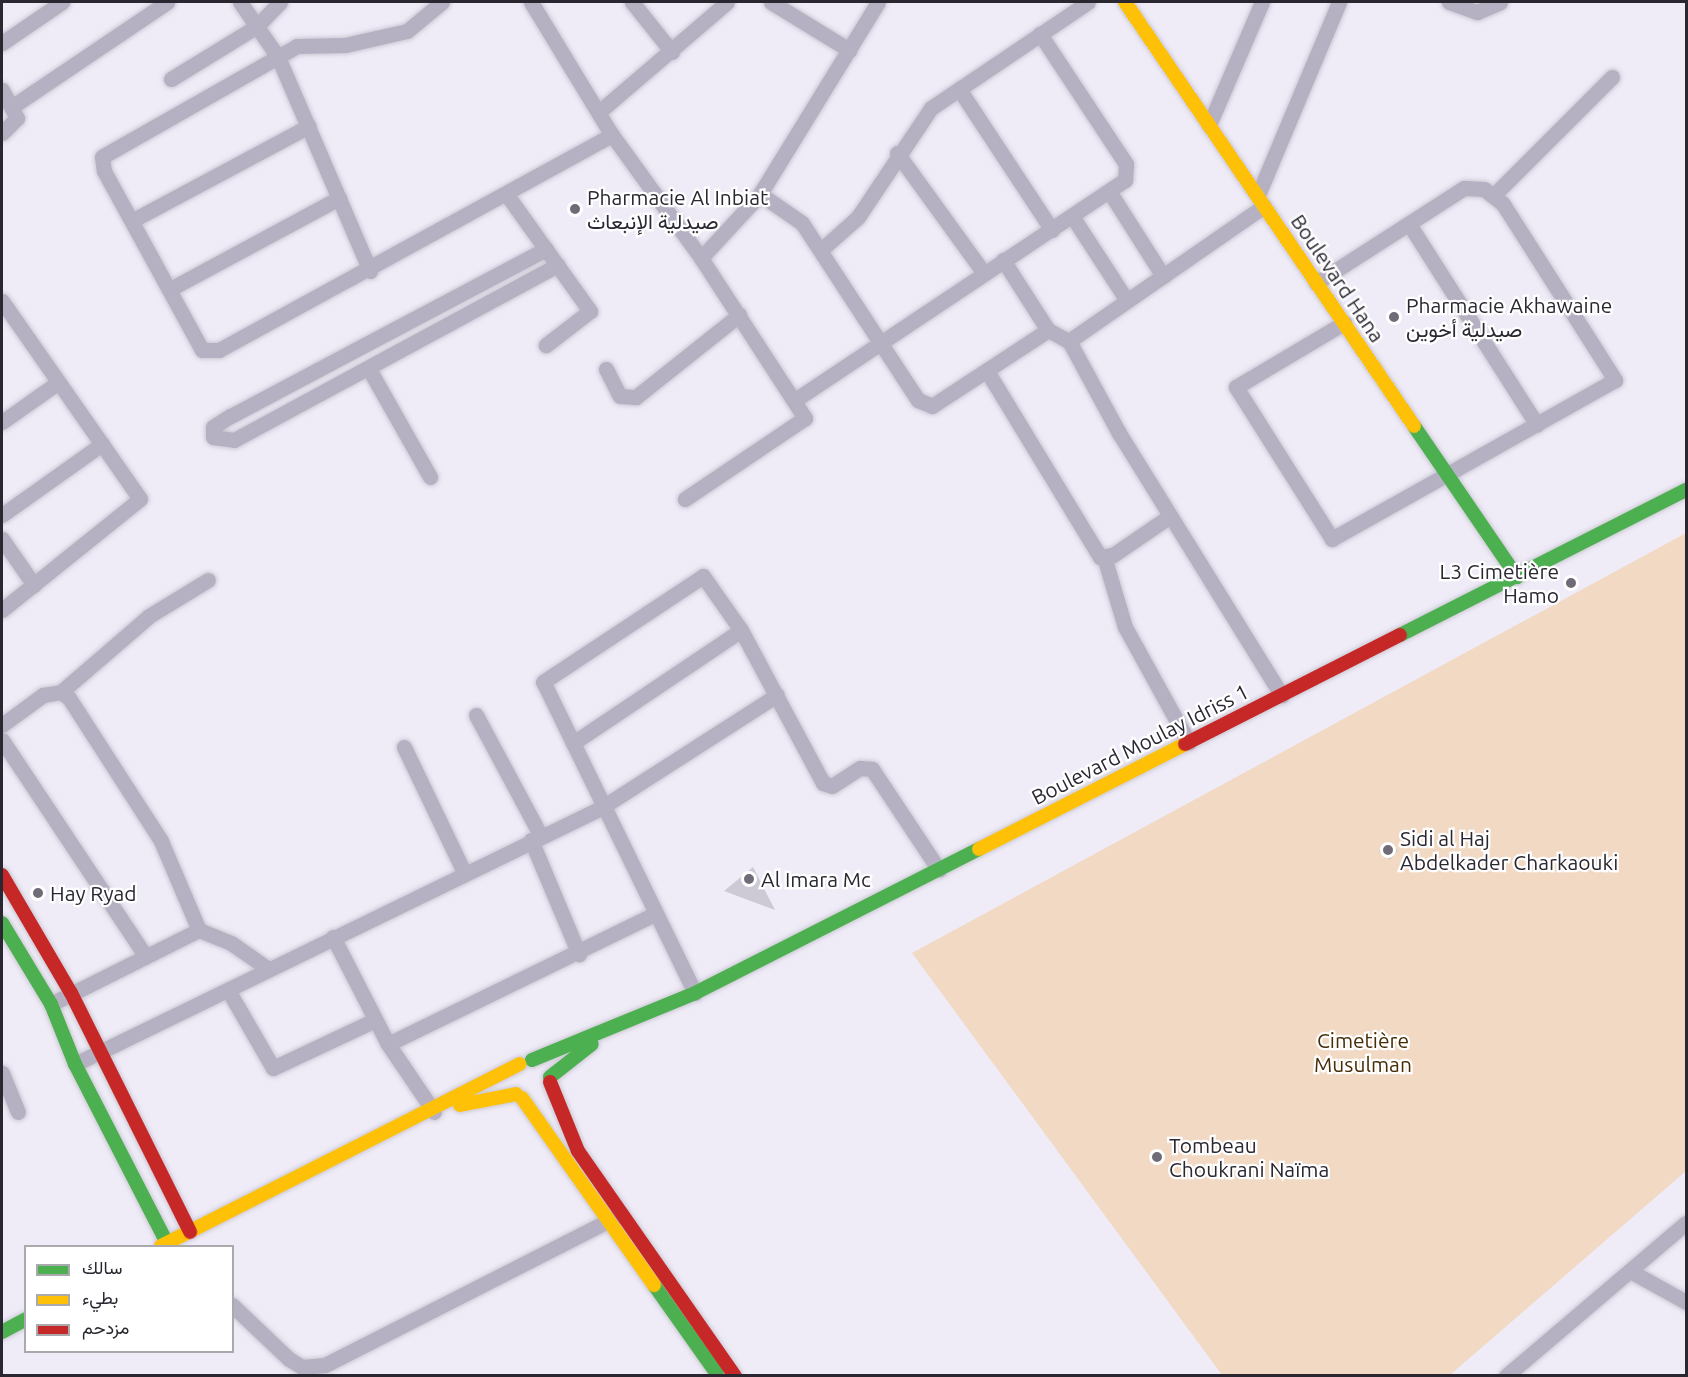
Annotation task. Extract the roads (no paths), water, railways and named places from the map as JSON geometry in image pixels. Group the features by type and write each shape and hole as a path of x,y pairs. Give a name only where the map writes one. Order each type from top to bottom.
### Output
{"main road":[{"name":"Boulevard Hana","path":"1125,2 1517,578"},
{"name":"Boulevard Moulay Idriss 1","path":"434,1112 525,1062 695,993 1517,578 1686,490"},
{"path":"2,875 71,993 192,1239"},
{"path":"2,923 51,1004 75,1064 166,1245 192,1239 434,1112 519,1096 540,1098 550,1080"},
{"name":"Boulevard Moulay Idriss 1","path":"550,1080 610,1029"},
{"path":"717,1376 519,1096 510,1081 525,1062 544,1066 578,1151 735,1376"},
{"path":"2,1332 24,1320"}],"street":[{"path":"2,43 59,2"},
{"path":"13,106 167,2"},
{"path":"240,2 278,57 370,271"},
{"path":"171,79 257,26 280,2"},
{"path":"442,2 407,31 345,45 297,46 102,157 104,171 135,219 172,288 194,343 209,354 370,271 612,135"},
{"path":"531,2 600,111 612,135 701,258 806,418 685,499"},
{"path":"632,2 672,52"},
{"path":"600,111 672,52 727,2"},
{"path":"771,2 849,50"},
{"path":"701,258 760,194 878,2"},
{"path":"822,249 858,217 897,153 931,108 1088,2"},
{"path":"1209,125 1262,2"},
{"path":"1069,341 1126,299 1163,276 1261,200 1339,2"},
{"path":"1449,2 1478,12 1500,2"},
{"path":"795,400 1125,180 1126,164 1040,34"},
{"path":"1494,195 1612,76"},
{"path":"959,89 1052,230"},
{"path":"2,90 13,106 17,121 2,134"},
{"path":"135,219 309,126"},
{"path":"897,153 984,273"},
{"path":"1316,283 1464,188 1494,195 1615,380 1341,538 1326,535 1236,387 1344,322"},
{"path":"1109,191 1163,276"},
{"path":"760,194 788,208 822,249 880,342 925,405 932,406 1048,330"},
{"path":"507,195 590,314 546,345"},
{"path":"172,288 339,198"},
{"path":"1072,216 1126,299"},
{"path":"1409,224 1538,425"},
{"path":"546,249 218,423 213,437 234,440 558,265"},
{"path":"1003,260 1048,330 1069,341 1170,516 1282,696"},
{"path":"2,301 140,499 2,610"},
{"path":"438,307 447,325"},
{"path":"606,369 620,396 636,397 739,315"},
{"path":"348,354 363,372 430,477"},
{"path":"987,370 1105,560 1125,627 1189,743"},
{"path":"2,422 57,383"},
{"path":"291,383 302,403"},
{"path":"2,515 102,444"},
{"path":"1105,560 1170,516"},
{"path":"2,539 34,585"},
{"path":"695,993 653,915 543,682 703,576 741,630 824,783 832,786 860,768 872,769 939,870"},
{"path":"2,725 43,696 61,692 149,616 208,580"},
{"path":"573,743 741,630"},
{"path":"61,692 161,841 199,930 231,943 267,968"},
{"path":"75,1064 100,1055 267,968 601,808 777,695"},
{"path":"476,715 536,838 579,954"},
{"path":"2,740 144,954"},
{"path":"404,747 464,872"},
{"path":"388,1044 579,954 653,915"},
{"path":"51,1004 144,954 199,930"},
{"path":"333,937 388,1044 434,1112"},
{"path":"228,990 273,1068 375,1020"},
{"path":"2,1073 18,1112"},
{"path":"234,1307 289,1359 313,1368 621,1214"},
{"path":"1506,1376 1686,1223"},
{"path":"1630,1271 1686,1302"}],"place":[{"name":"Pharmacie Al Inbiat صيدلية الإنبعاث","path":"575,209"},
{"name":"Pharmacie Akhawaine صيدلية أخوين","path":"1394,317"},
{"name":"L3 Cimetière Hamo","path":"1571,583"},
{"name":"Sidi al Haj Abdelkader Charkaouki","path":"1388,850"},
{"name":"Al Imara Mc","path":"749,879"},
{"name":"Hay Ryad","path":"38,893"},
{"name":"Tombeau Choukrani Naïma","path":"1157,1157"}],"park label":[{"name":"Cimetière Musulman","path":"1363,1052"}]}
